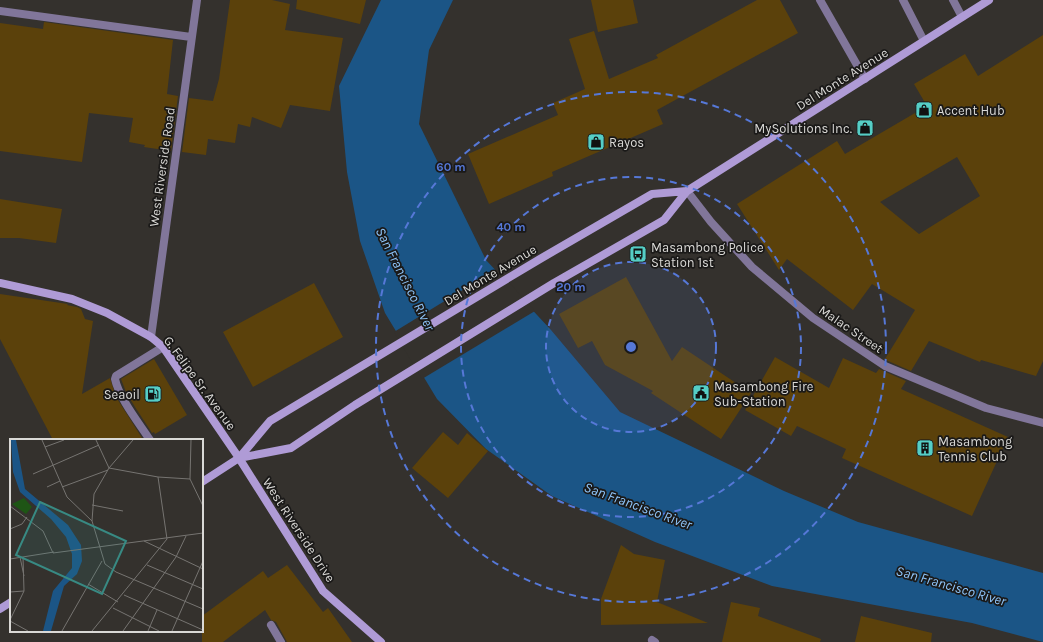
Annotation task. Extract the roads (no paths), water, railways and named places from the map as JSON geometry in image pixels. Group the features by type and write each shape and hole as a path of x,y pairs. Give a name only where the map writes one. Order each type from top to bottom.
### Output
{"main road":[{"name":"Del Monte Avenue","path":"239,458 291,448 355,405 554,283 664,220 687,191 989,0"},
{"name":"Del Monte Avenue","path":"203,481 239,458 270,421 540,259 652,194 687,191"},
{"name":"G. Felipe Sr. Avenue","path":"0,283 72,299 107,313 151,336 164,348 239,458"},
{"name":"West Riverside Drive","path":"239,458 323,591 381,642"},
{"path":"0,609 10,603"}],"street":[{"name":"West Riverside Road","path":"151,336 197,0"},
{"path":"820,0 865,79"},
{"path":"903,0 924,41"},
{"path":"953,0 962,17"},
{"path":"0,11 191,38"},
{"name":"Malac Street","path":"687,191 711,222 752,267 813,318 885,366 986,408 1043,423"},
{"path":"149,439 126,402 116,384 115,378 164,348"},
{"path":"271,626 281,642"}],"water":[{"name":"San Francisco River","path":"381,0 453,0 429,50 419,124 486,260 551,330 620,412 784,491 858,522 1043,573 1043,642 972,623 772,586 655,542 552,496 486,449 437,399 385,313 360,241 347,172 339,86"}],"place":[{"name":"Accent Hub","path":"924,110"},
{"name":"MySolutions Inc.","path":"865,128"},
{"name":"Rayos","path":"596,142"},
{"name":"Masambong Police Station 1st","path":"638,254"},
{"name":"Masambong Fire Sub-Station","path":"701,393"},
{"name":"Seaoil","path":"153,394"},
{"name":"Masambong Tennis Club","path":"925,448"}]}
